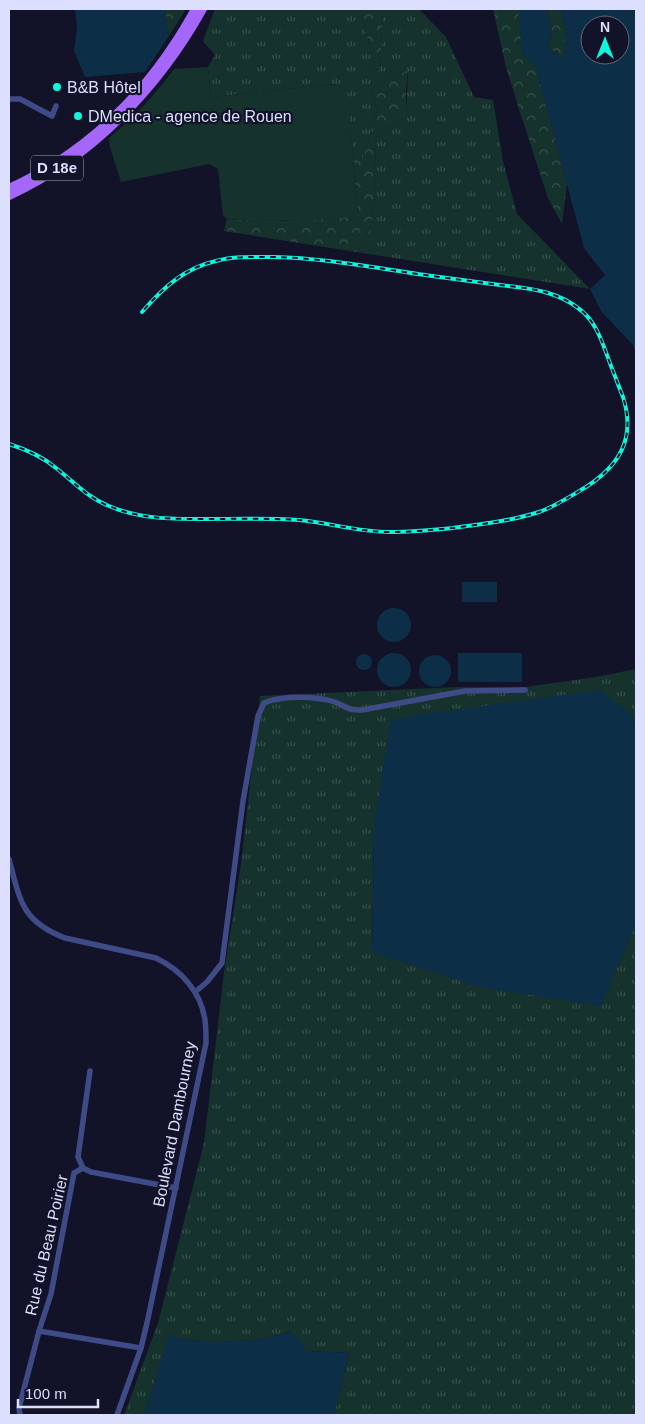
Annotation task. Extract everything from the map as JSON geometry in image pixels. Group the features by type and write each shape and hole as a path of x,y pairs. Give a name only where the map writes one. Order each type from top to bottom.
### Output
{"main road":[{"name":"D 18e","path":"9,188 66,156 115,115 158,67 172,48 195,9"},
{"name":"D 18e","path":"9,196 69,160 97,139 137,102 167,66 203,9"}],"street":[{"path":"9,99 20,99 52,116 56,106"},
{"path":"195,992 207,982 222,963 243,801 258,716 264,703 272,699 323,699 350,709 362,710 465,691 525,690"},
{"name":"Boulevard Dambourney","path":"9,859 18,894 24,908 40,926 65,938 156,958 176,970 195,992 202,1006 205,1021 206,1043 148,1323 117,1415"},
{"path":"90,1071 78,1156 83,1168 91,1172 176,1188"},
{"name":"Rue du Beau Poirier","path":"20,1415 19,1408 39,1331 51,1294 74,1174 83,1168"},
{"name":"Rue du Beau Poirier","path":"39,1331 141,1348"}],"green space":[{"path":"164,9 186,9 169,36"},
{"path":"215,9 360,9 375,68 380,72 383,9 419,9 446,37 474,97 493,100 503,161 517,214 590,289 356,252 370,230 374,205 376,138 406,115 408,70 371,89 377,110 363,158 353,156 346,89 338,84 211,97 208,67 215,55 203,41"},
{"path":"360,9 383,9 380,72 375,68"},
{"path":"493,9 519,9 522,53 536,67 567,184 562,224 548,198 518,106 506,67"},
{"path":"547,9 562,9 566,34 565,61 547,46 552,35"},
{"path":"208,67 211,97 338,84 347,89 358,216 317,220 256,221 227,219 223,215 218,169 209,164 121,182 109,138 144,105 174,69"},
{"path":"408,70 406,115 376,138 374,205 370,230 356,252 224,231 227,219 260,221 358,216 353,156 363,158 377,110 371,89"},
{"path":"636,669 636,730 631,714 374,826 372,951 600,1006 636,923 636,1415 334,1415 349,1353 307,1351 291,1332 256,1340 217,1342 180,1339 170,1334 144,1415 124,1415 158,1323 204,1143 224,973 241,864 260,696 458,687 526,687"}],"water":[{"path":"75,9 164,9 169,36 145,72 85,77 74,51 77,27"},
{"path":"518,9 547,9 552,35 547,46 564,60 566,34 562,9 636,9 636,355 633,345 601,311 590,289 605,275 584,248 536,68 522,53"},
{"path":"462,582 497,582 497,602 462,602"},
{"path":"394,608 406,613 411,625 406,637 394,642 382,637 377,625 382,613"},
{"path":"394,653 406,658 411,670 406,682 394,687 382,682 377,670 382,658"},
{"path":"458,653 522,653 522,682 458,682"},
{"path":"361,654 367,654 372,659 370,668 361,670 356,665 356,659"},
{"path":"435,655 447,659 451,671 447,683 435,687 423,683 419,671 423,659"},
{"path":"599,690 631,714 636,730 636,923 601,1006 479,987 372,952 374,826 391,719"},
{"path":"292,1332 307,1351 349,1353 334,1415 144,1415 170,1333 180,1339 217,1342 256,1340"}],"railway":[{"path":"9,444 45,460 101,503 132,514 179,519 299,520 367,531 390,532 486,524 518,518 545,510 586,487 598,478 616,460 626,438 627,412 623,397 595,327 585,313 575,305 560,297 542,291 334,262 294,258 245,257 223,259 204,264 184,274 166,287 142,312"}],"place":[{"name":"B&B Hôtel","path":"57,87"},
{"name":"DMedica - agence de Rouen","path":"78,116"}]}
